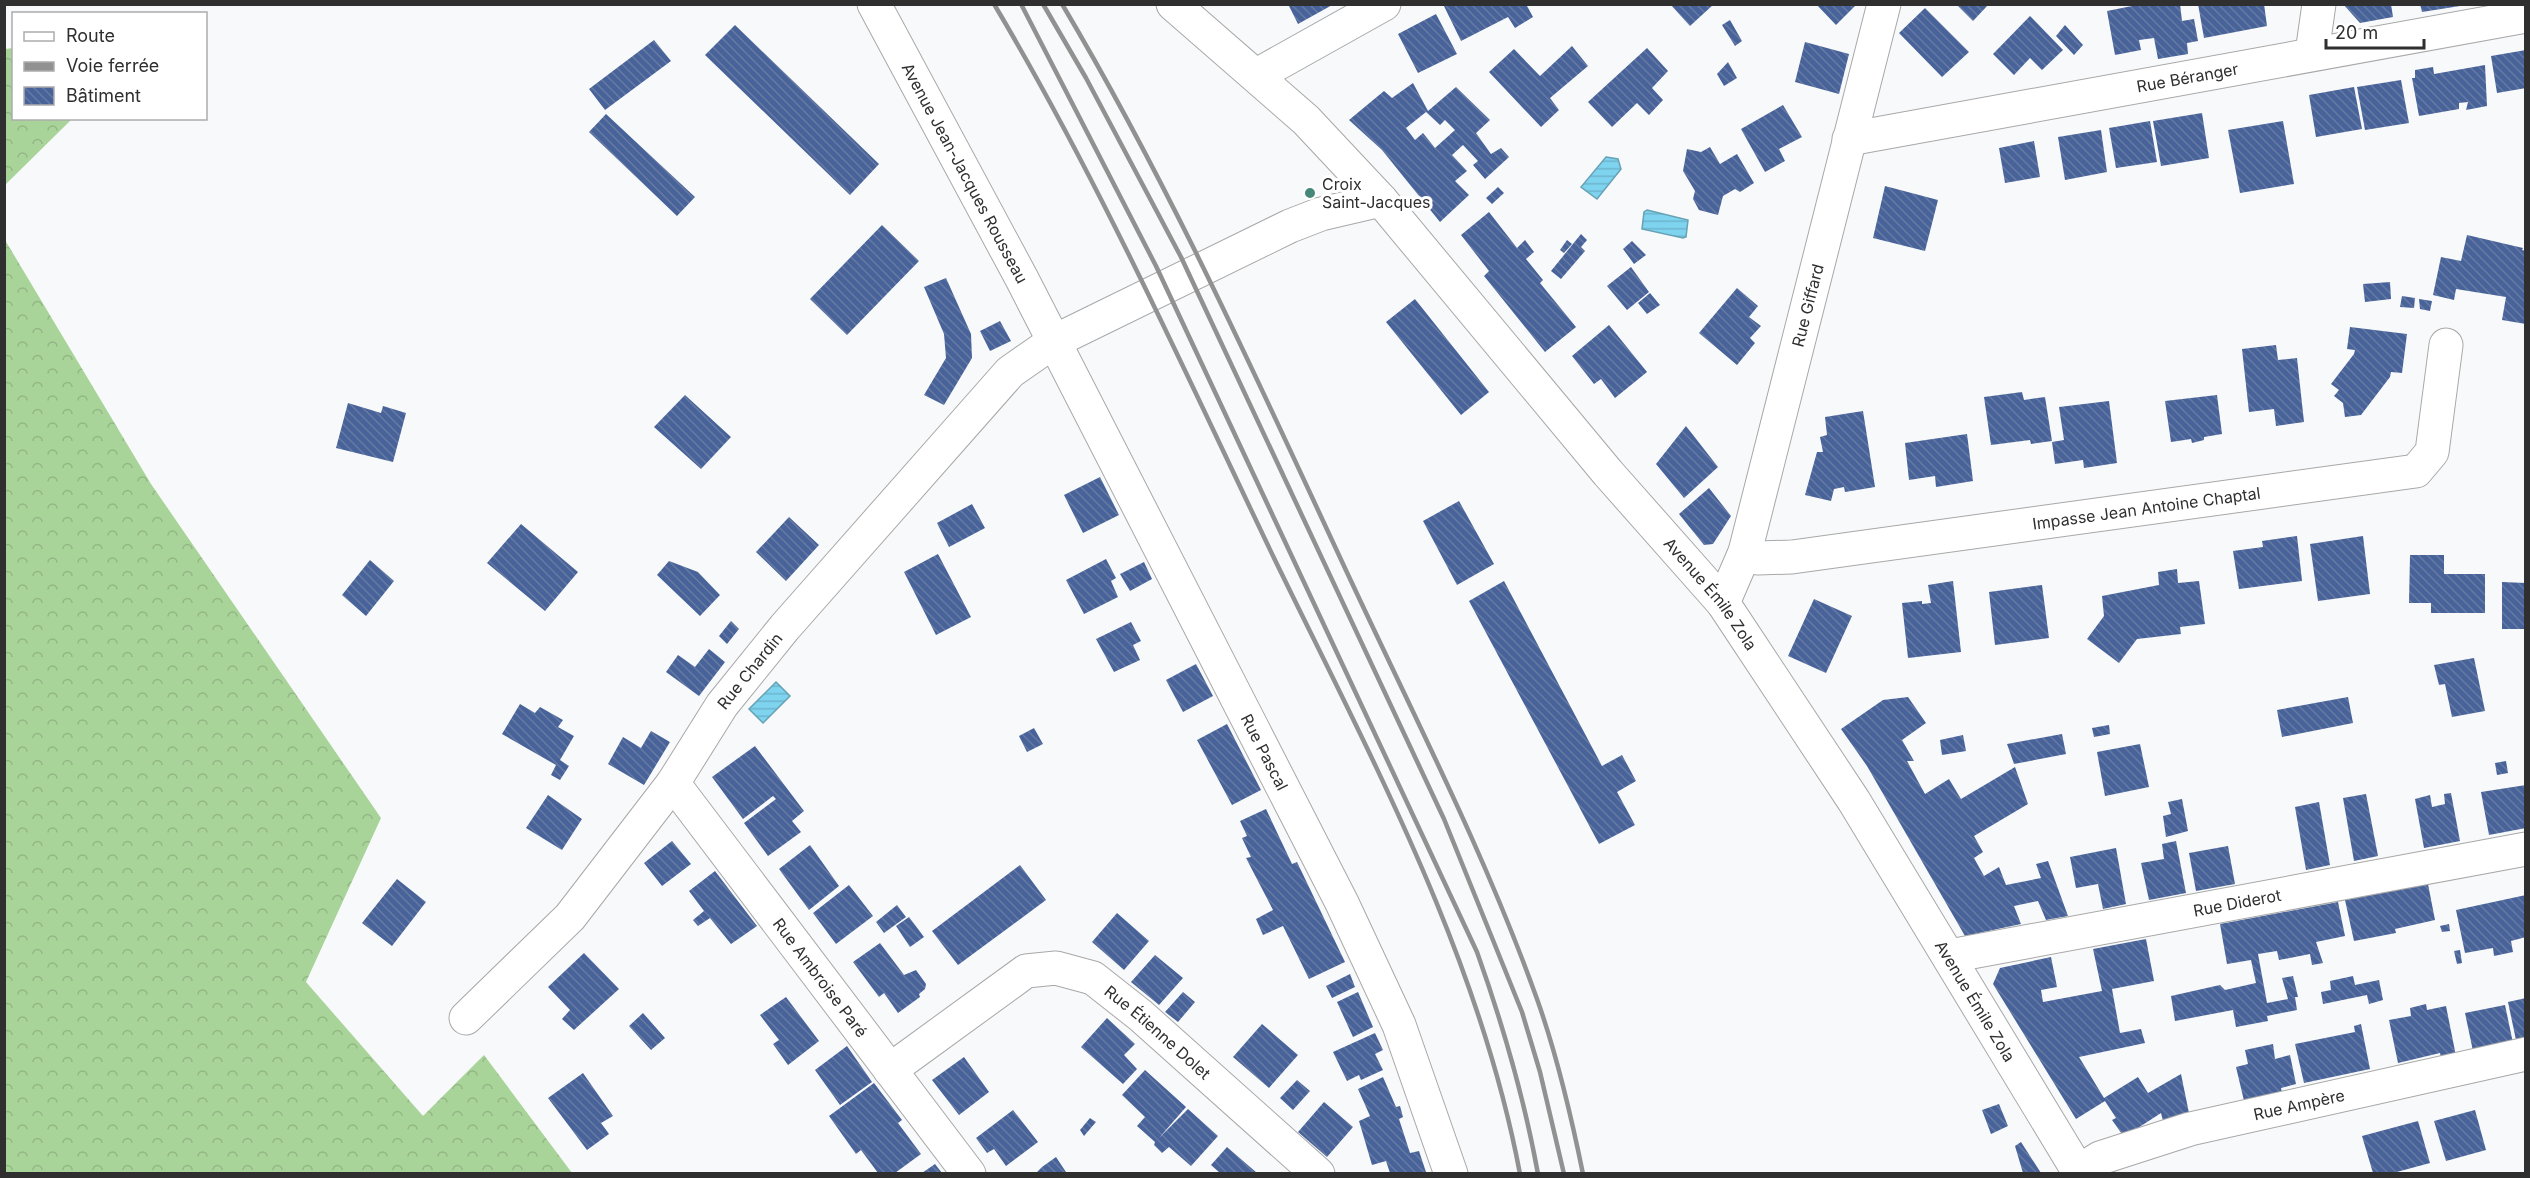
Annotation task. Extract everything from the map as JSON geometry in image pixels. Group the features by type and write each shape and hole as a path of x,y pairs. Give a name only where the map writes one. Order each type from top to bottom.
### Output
{"street":[{"name":"Avenue Jean-Jacques Rousseau","path":"874,4 1022,279 1053,342"},
{"name":"Avenue Émile Zola","path":"1173,4 1306,120 1381,200 1608,473 1723,603 1842,781 2080,1172"},
{"path":"1257,75 1384,4"},
{"name":"Rue Giffard","path":"1723,603 1745,552 1884,4"},
{"path":"2312,53 2319,4"},
{"name":"Rue Béranger","path":"1848,139 2526,16"},
{"name":"Rue Chardin","path":"466,1018 570,917 673,783 722,705 784,627 1010,372 1053,342 1269,235 1321,214 1381,200"},
{"name":"Rue Pascal","path":"1053,342 1240,700 1347,913 1399,1025 1450,1173"},
{"name":"Impasse Jean Antoine Chaptal","path":"1745,552 1758,558 1792,557 2416,471 2432,452 2446,345"},
{"name":"Rue Ambroise Paré","path":"673,783 969,1173"},
{"name":"Rue Diderot","path":"1950,956 2526,849"},
{"name":"Rue Étienne Dolet","path":"890,1070 1026,971 1056,968 1093,978 1140,1015 1318,1173"},
{"name":"Rue Ampère","path":"2080,1172 2100,1158 2190,1129 2526,1054"}],"green space":[{"path":"12,48 12,120 71,120 5,185 5,49"},
{"path":"5,240 151,484 381,818 306,982 423,1116 484,1055 572,1173 5,1173"}],"water":[{"path":"1606,157 1618,159 1621,169 1597,199 1581,187"},
{"path":"1647,210 1688,220 1686,237 1642,229 1644,212"},
{"path":"776,682 790,696 763,723 749,709"}],"building":[{"path":"1288,4 1334,4 1298,24"},
{"path":"1443,4 1526,4 1533,17 1515,28 1508,17 1461,41"},
{"path":"1670,4 1714,4 1690,26"},
{"path":"1816,4 1857,4 1836,25"},
{"path":"1956,4 1989,4 1973,21"},
{"path":"2142,4 2180,4 2182,21 2194,19 2198,41 2187,43 2188,54 2158,59 2154,38 2139,40 2141,50 2115,55 2107,11"},
{"path":"2198,4 2264,4 2267,26 2204,38"},
{"path":"2343,4 2391,4 2393,17 2360,23"},
{"path":"2420,4 2460,4 2460,6 2422,12"},
{"path":"1925,8 1969,52 1942,77 1899,33"},
{"path":"1436,14 1457,54 1418,73 1398,34"},
{"path":"2030,16 2063,50 2042,70 2030,58 2014,75 1993,54"},
{"path":"1730,20 1742,41 1735,46 1722,25"},
{"path":"735,25 879,164 850,195 705,55"},
{"path":"2065,25 2083,45 2074,55 2056,36"},
{"path":"654,40 671,61 605,110 589,89"},
{"path":"1805,42 1849,54 1839,94 1795,82"},
{"path":"1572,46 1588,66 1550,98 1559,110 1541,127 1489,72 1514,49 1540,76"},
{"path":"1647,48 1668,71 1652,88 1663,100 1649,115 1637,103 1612,127 1588,102"},
{"path":"2526,50 2526,88 2497,93 2491,56"},
{"path":"1728,62 1737,78 1724,86 1717,74"},
{"path":"2485,65 2487,106 2466,110 2468,102 2459,103 2459,109 2419,116 2412,78 2415,78 2415,70 2433,67 2434,74"},
{"path":"2401,80 2409,123 2365,130 2357,87"},
{"path":"1413,83 1428,111 1456,87 1490,120 1476,133 1491,154 1501,148 1509,157 1485,179 1473,165 1478,161 1463,145 1452,155 1467,171 1455,181 1469,195 1440,222 1382,150 1349,120 1384,91 1392,98","holes":["1426,112 1440,125 1445,120 1455,130 1435,148 1423,133 1415,140 1406,128"]},
{"path":"2354,87 2362,129 2316,137 2309,95"},
{"path":"1783,105 1802,137 1779,149 1785,161 1765,172 1741,129"},
{"path":"2202,113 2209,158 2161,166 2153,121"},
{"path":"606,114 695,197 677,216 589,132"},
{"path":"2150,121 2157,162 2116,168 2109,128"},
{"path":"2283,121 2294,184 2240,193 2228,130"},
{"path":"2101,130 2107,172 2065,180 2058,137"},
{"path":"2034,141 2040,177 2005,183 1999,148"},
{"path":"1710,147 1720,164 1737,154 1754,183 1740,192 1735,189 1723,196 1718,215 1699,210 1693,199 1695,191 1683,171 1687,149 1701,152"},
{"path":"1885,186 1938,200 1925,251 1873,238"},
{"path":"1498,187 1504,193 1492,204 1486,198"},
{"path":"1489,212 1517,248 1525,240 1534,252 1526,259 1543,280 1540,283 1576,327 1545,352 1484,276 1489,271 1461,235"},
{"path":"882,225 919,261 847,335 810,299"},
{"path":"1581,234 1587,240 1581,247 1585,251 1561,279 1551,271"},
{"path":"2467,235 2523,248 2522,250 2526,251 2526,324 2502,320 2506,297 2456,289 2454,300 2433,295 2441,257 2461,261"},
{"path":"1567,240 1572,244 1564,253 1560,250"},
{"path":"1632,241 1646,255 1634,264 1623,249"},
{"path":"1631,267 1649,292 1627,310 1607,286"},
{"path":"946,278 971,334 972,358 944,405 924,395 946,358 944,334 924,287"},
{"path":"2390,282 2391,299 2365,302 2363,284"},
{"path":"1737,288 1758,306 1749,317 1761,326 1750,338 1755,343 1737,365 1699,333"},
{"path":"1650,293 1660,305 1647,314 1638,303"},
{"path":"2402,296 2415,298 2414,308 2400,307"},
{"path":"1415,299 1489,392 1461,415 1386,322"},
{"path":"2419,299 2432,301 2430,311 2420,309"},
{"path":"1000,321 1011,341 990,351 980,331"},
{"path":"1609,325 1647,372 1615,398 1601,379 1594,384 1572,356"},
{"path":"2350,327 2407,334 2402,373 2391,372 2390,377 2361,415 2345,417 2343,403 2334,396 2339,390 2331,384 2354,354 2355,350 2347,349"},
{"path":"2276,345 2278,360 2297,358 2304,422 2276,426 2274,409 2249,412 2242,349"},
{"path":"2022,392 2024,400 2045,397 2052,441 2031,444 2030,440 1991,445 1984,397"},
{"path":"685,395 731,437 701,469 654,427"},
{"path":"2217,395 2222,434 2204,437 2204,440 2192,443 2191,439 2171,442 2165,401"},
{"path":"2109,401 2117,463 2084,468 2083,460 2055,464 2052,442 2064,440 2059,407"},
{"path":"348,403 381,413 383,406 406,413 393,462 336,448"},
{"path":"1863,411 1875,487 1845,492 1844,487 1834,489 1831,501 1805,495 1817,452 1823,452 1820,437 1827,435 1825,417"},
{"path":"1686,426 1718,467 1684,498 1656,464"},
{"path":"1967,434 1973,481 1936,487 1935,476 1909,480 1905,443"},
{"path":"1100,477 1119,515 1083,533 1064,495"},
{"path":"1709,488 1731,516 1713,544 1704,545 1679,514"},
{"path":"1459,501 1494,564 1457,585 1423,521"},
{"path":"972,504 985,528 949,547 937,523"},
{"path":"789,517 819,545 786,581 756,552"},
{"path":"521,524 578,572 545,611 487,563"},
{"path":"2297,536 2302,581 2239,589 2233,551 2263,547 2262,541"},
{"path":"2363,536 2370,594 2318,601 2310,544"},
{"path":"938,554 971,617 936,635 904,572"},
{"path":"2410,555 2444,555 2444,574 2485,574 2485,613 2431,613 2431,603 2409,603"},
{"path":"1106,559 1116,578 1111,581 1118,597 1084,614 1066,580"},
{"path":"370,560 394,581 366,616 342,595"},
{"path":"669,561 698,572 720,595 700,616 657,575"},
{"path":"1144,562 1152,579 1130,591 1120,574"},
{"path":"2177,569 2178,583 2199,581 2205,624 2180,627 2181,634 2137,639 2119,663 2087,639 2104,616 2102,596 2159,585 2158,572"},
{"path":"1504,581 1602,766 1622,755 1636,781 1617,792 1635,825 1599,844 1469,601"},
{"path":"1953,581 1961,652 1908,658 1902,603 1922,601 1922,604 1931,603 1928,585"},
{"path":"2502,582 2526,583 2526,629 2502,629"},
{"path":"2042,585 2049,638 1995,645 1989,592"},
{"path":"1814,599 1852,616 1826,673 1788,656"},
{"path":"731,621 739,629 727,644 719,636"},
{"path":"1131,622 1141,641 1133,645 1140,660 1114,672 1096,639"},
{"path":"709,649 725,662 699,696 666,672 678,655 695,667"},
{"path":"2474,658 2485,711 2452,717 2445,684 2439,685 2434,665"},
{"path":"1196,664 1213,696 1183,712 1166,680"},
{"path":"1908,697 1926,723 1902,740 1914,761 1907,761 1925,794 1949,779 1961,799 2015,767 2028,804 1974,836 1983,852 1974,858 1984,876 1999,867 2006,885 2041,878 2036,864 2048,861 2068,916 2046,920 2038,901 2014,906 2021,924 1965,936 1867,766 1841,729 1883,700"},
{"path":"2348,697 2353,723 2282,737 2277,710"},
{"path":"520,704 535,713 540,707 563,720 558,727 574,736 560,760 569,766 560,780 551,775 556,765 502,734"},
{"path":"1227,724 1261,790 1232,805 1197,740"},
{"path":"2109,725 2110,734 2094,737 2092,728"},
{"path":"1034,728 1043,744 1027,752 1019,736"},
{"path":"651,731 670,742 644,785 608,764 623,737 641,748"},
{"path":"2062,734 2066,754 2014,764 2007,744"},
{"path":"1963,735 1966,751 1942,755 1940,740"},
{"path":"2140,744 2149,787 2105,796 2097,752"},
{"path":"755,746 804,811 792,821 801,832 768,856 744,823 776,799 773,796 743,819 712,777"},
{"path":"2506,761 2508,773 2497,775 2495,763"},
{"path":"2526,785 2526,828 2489,835 2481,792"},
{"path":"2451,793 2460,841 2424,848 2415,799 2430,795 2432,807 2445,804 2444,794"},
{"path":"2366,794 2378,856 2354,861 2343,798"},
{"path":"548,795 582,819 562,850 526,828"},
{"path":"2182,799 2188,831 2166,837 2163,816 2171,814 2168,802"},
{"path":"2319,802 2330,865 2306,870 2295,807"},
{"path":"1266,809 1292,864 1297,862 1345,962 1309,979 1283,926 1263,935 1256,919 1273,910 1246,858 1251,857 1242,838 1247,836 1240,821"},
{"path":"672,841 691,864 662,886 644,863"},
{"path":"2176,841 2186,893 2149,900 2141,863 2164,859 2162,844"},
{"path":"810,845 839,886 809,910 779,869"},
{"path":"2228,846 2235,884 2196,891 2189,853"},
{"path":"2116,848 2126,904 2103,909 2098,884 2076,888 2070,857"},
{"path":"1020,865 1046,900 958,965 932,931"},
{"path":"715,871 757,926 731,944 710,918 698,926 693,920 704,911 689,891"},
{"path":"397,879 426,902 392,946 362,923"},
{"path":"2428,884 2435,920 2395,929 2396,933 2354,941 2345,900"},
{"path":"849,885 873,916 836,944 813,913"},
{"path":"2526,895 2526,937 2511,941 2513,952 2494,956 2493,948 2465,953 2456,910"},
{"path":"2338,902 2345,936 2316,942 2323,963 2312,965 2310,954 2279,960 2277,951 2258,954 2267,1003 2288,999 2282,978 2293,976 2298,997 2295,997 2297,1010 2267,1016 2268,1021 2236,1027 2233,1010 2175,1021 2171,996 2220,985 2225,990 2256,983 2251,960 2227,964 2220,924"},
{"path":"897,905 906,917 884,933 876,922"},
{"path":"1117,913 1149,941 1124,970 1092,942"},
{"path":"909,917 924,937 910,947 896,926"},
{"path":"2449,924 2450,931 2442,932 2440,926"},
{"path":"2146,939 2154,981 2112,989 2120,1033 2141,1029 2145,1043 2079,1057 2104,1098 2138,1077 2148,1093 2181,1074 2190,1118 2164,1125 2161,1113 2124,1137 2112,1120 2116,1118 2105,1101 2076,1119 1993,984 2000,968 2051,957 2057,987 2041,990 2043,1002 2102,991 2093,949"},
{"path":"880,943 904,975 916,970 926,984 925,989 919,994 920,997 898,1013 884,993 879,997 853,962"},
{"path":"2460,950 2462,963 2457,964 2454,951"},
{"path":"584,953 619,989 574,1030 562,1019 570,1010 548,987"},
{"path":"1155,955 1183,978 1159,1005 1131,982"},
{"path":"1350,974 1355,987 1332,998 1326,986"},
{"path":"2353,976 2355,985 2379,980 2383,1000 2369,1004 2367,995 2323,1004 2321,992 2331,990 2330,981"},
{"path":"1183,992 1195,1002 1178,1022 1165,1012"},
{"path":"1358,992 1373,1027 1353,1037 1337,1002"},
{"path":"786,997 819,1041 788,1065 773,1044 779,1040 760,1015"},
{"path":"2526,998 2526,1038 2516,1040 2508,1002"},
{"path":"2426,1004 2427,1010 2446,1006 2456,1056 2441,1059 2440,1053 2398,1063 2389,1020 2411,1016 2410,1008"},
{"path":"2505,1005 2513,1043 2473,1051 2465,1013"},
{"path":"643,1013 665,1038 651,1050 629,1026"},
{"path":"1107,1018 1135,1044 1124,1055 1137,1069 1123,1084 1081,1047"},
{"path":"1262,1024 1298,1055 1269,1088 1233,1057"},
{"path":"2361,1024 2370,1069 2304,1083 2295,1044 2355,1032 2354,1026"},
{"path":"1375,1033 1383,1050 1375,1054 1383,1070 1361,1080 1359,1075 1347,1081 1333,1052"},
{"path":"2273,1044 2275,1059 2290,1055 2296,1084 2281,1088 2283,1097 2245,1105 2236,1067 2248,1064 2245,1050"},
{"path":"847,1046 872,1082 840,1105 815,1070"},
{"path":"964,1057 989,1092 959,1115 932,1080"},
{"path":"1145,1070 1186,1107 1159,1138 1188,1109 1218,1136 1191,1166 1169,1147 1162,1153 1154,1145 1155,1142 1137,1126 1145,1117 1122,1095"},
{"path":"583,1073 613,1116 601,1123 609,1134 587,1150 548,1098"},
{"path":"1383,1077 1396,1107 1400,1106 1403,1117 1399,1119 1410,1153 1419,1151 1426,1172 1390,1173 1386,1161 1372,1165 1359,1121 1370,1116 1358,1089"},
{"path":"1297,1080 1310,1091 1293,1110 1280,1098"},
{"path":"874,1083 902,1120 898,1123 921,1154 895,1173 878,1173 861,1150 856,1154 829,1116"},
{"path":"1324,1102 1353,1127 1327,1157 1298,1132"},
{"path":"1999,1104 2008,1126 1991,1134 1982,1110"},
{"path":"1013,1110 1038,1142 1006,1166 994,1149 987,1153 976,1138"},
{"path":"2475,1110 2486,1150 2446,1161 2434,1121"},
{"path":"1090,1118 1096,1122 1084,1136 1080,1130"},
{"path":"2418,1121 2430,1163 2393,1173 2373,1173 2362,1136"},
{"path":"2021,1142 2041,1173 2023,1173 2015,1146"},
{"path":"1227,1147 1257,1173 1220,1173 1211,1165"},
{"path":"1056,1157 1066,1172 1036,1173 1042,1167"},
{"path":"935,1164 942,1173 922,1173"}],"railway":[{"path":"994,4 1033,71 1106,208 1418,858 1478,1013 1502,1093 1520,1174"},
{"path":"1021,4 1156,266 1477,952 1512,1062 1538,1174"},
{"path":"1043,4 1086,78 1181,257 1444,819 1522,1012 1540,1072 1564,1174"},
{"path":"1062,4 1141,145 1214,289 1473,840 1517,946 1544,1020 1563,1085 1583,1174"}],"place":[{"name":"Croix Saint-Jacques","path":"1310,193"}]}
